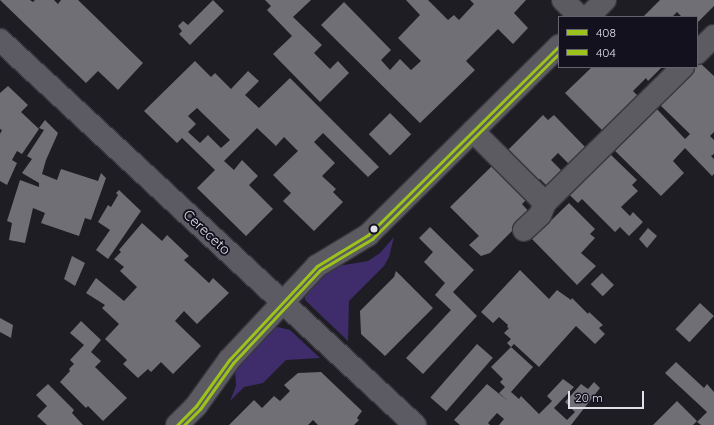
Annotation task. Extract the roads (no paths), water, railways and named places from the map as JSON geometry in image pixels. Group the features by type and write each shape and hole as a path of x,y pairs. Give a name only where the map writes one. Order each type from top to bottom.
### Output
{"main road":[{"name":"Cereceto","path":"0,40 415,425"}],"street":[{"path":"563,0 579,16"},
{"path":"589,16 605,0"},
{"path":"698,52 714,36"},
{"path":"177,425 196,406 229,360 317,266 368,235 558,47"},
{"path":"524,230 540,215 545,203 682,68"},
{"path":"473,131 545,203"}]}
